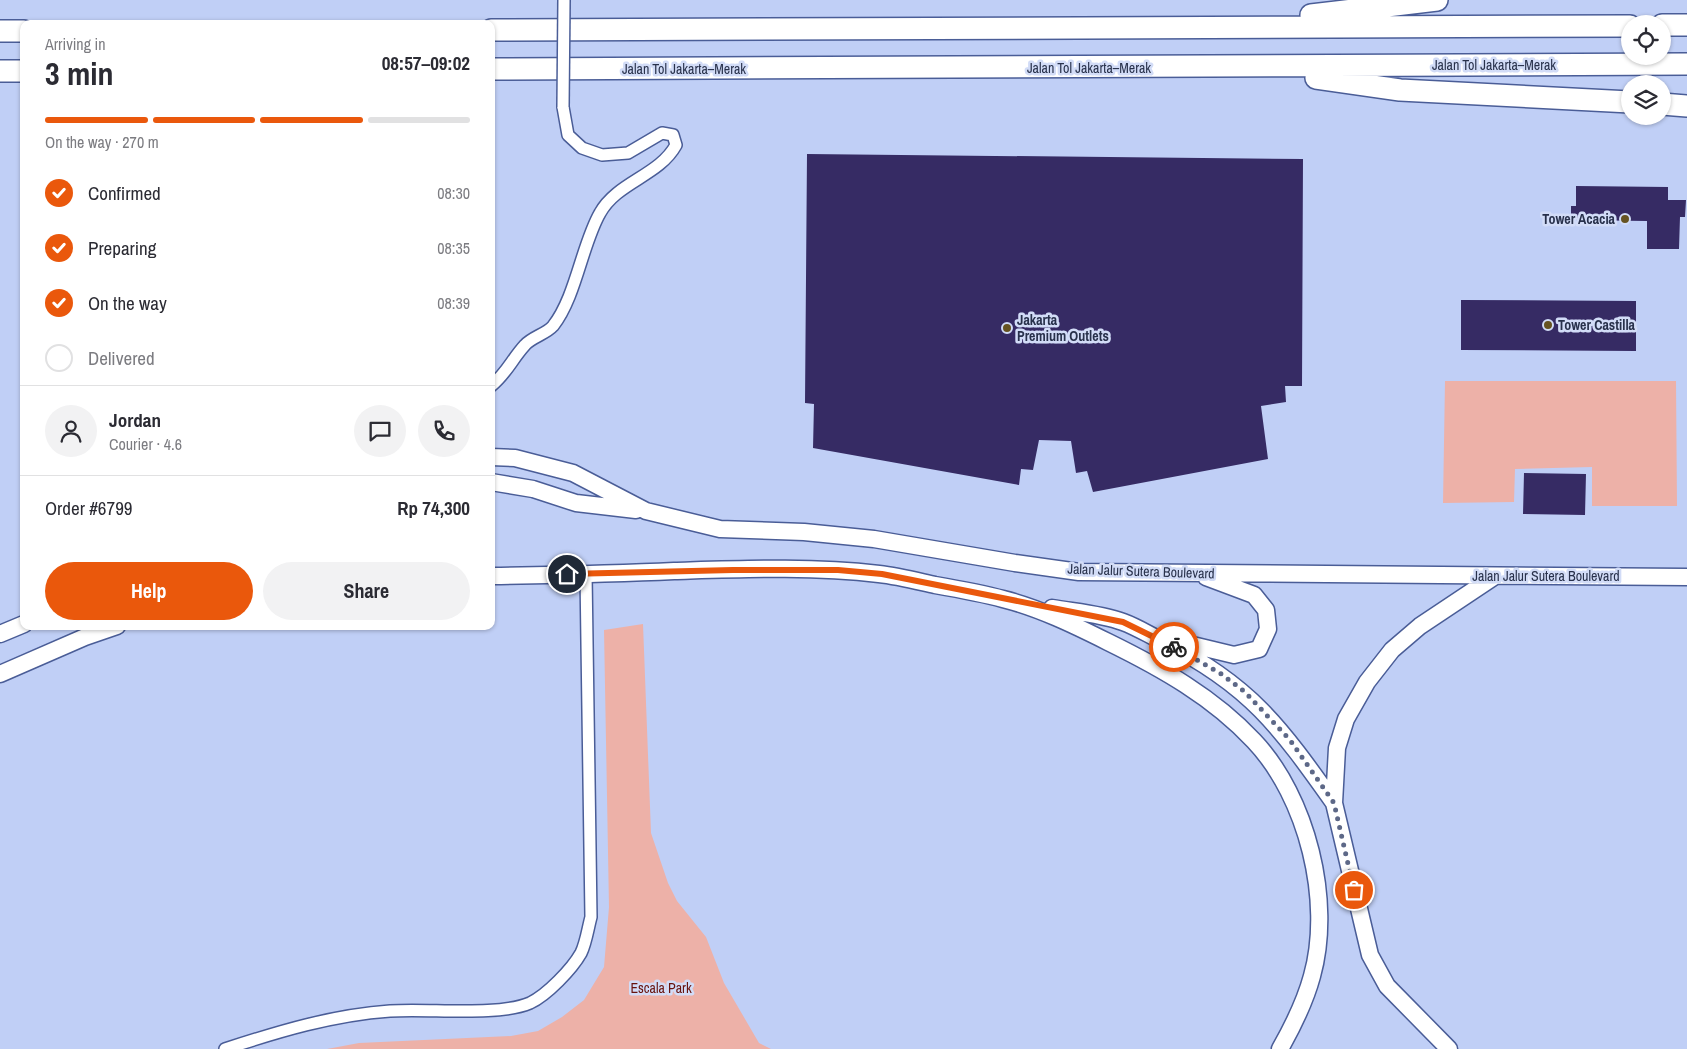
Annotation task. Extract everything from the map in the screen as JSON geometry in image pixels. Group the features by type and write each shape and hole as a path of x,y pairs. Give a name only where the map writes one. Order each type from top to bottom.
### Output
{"highway":[{"path":"1216,27 1437,0"},
{"path":"1671,26 1687,25"},
{"path":"495,30 1036,30 1216,27 1621,26"},
{"path":"0,31 20,31"},
{"name":"Jalan Tol Jakarta–Merak","path":"495,69 1248,68 1687,64"},
{"path":"1248,68 1400,90 1621,102"},
{"path":"0,71 20,71"},
{"path":"1671,105 1687,106"}],"main road":[{"name":"Jalan Jalur Sutera Boulevard","path":"495,457 514,458 573,474 646,511 720,529 804,532 874,539 1078,572 1687,577"},
{"path":"495,483 533,489 576,503 646,511"},
{"path":"495,576 733,570 838,570 882,574 1123,622 1193,646 1234,655 1259,649 1268,629 1266,610 1254,595 1206,577 1164,573"},
{"path":"1449,1049 1399,999 1378,971 1364,933 1334,803 1337,748 1346,719 1367,682 1392,650 1420,626 1495,576"},
{"path":"1004,599 1068,622 1150,663 1189,687 1227,716 1255,742 1279,775 1300,818 1318,887 1320,924 1313,975 1297,1018 1280,1049"},
{"path":"1123,622 1196,659 1220,673 1245,692 1290,740 1334,803"},
{"path":"0,634 20,626"},
{"path":"0,674 76,640 105,630"}],"street":[{"path":"495,383 505,375 525,345 552,326 572,286 600,213 615,194 642,178 670,155 676,145 672,136 662,133 628,153 602,155 582,148 568,135 563,107 564,0"},
{"path":"225,1049 285,1029 337,1017 391,1011 496,1010 530,1002 561,979 571,966 581,952 592,917 586,574"}],"green space":[{"path":"1445,381 1676,381 1677,506 1592,506 1592,467 1515,469 1514,502 1443,503"},
{"name":"Escala Park","path":"643,624 651,833 668,883 677,901 706,937 724,983 759,1043 771,1049 327,1049 359,1043 511,1036 538,1031 562,1017 584,1000 604,967 609,907 604,630"}],"building":[{"path":"807,154 1303,159 1302,386 1285,386 1286,402 1261,406 1268,459 1093,492 1087,471 1076,473 1071,441 1039,440 1033,470 1021,469 1019,485 813,448 814,404 805,403"},
{"name":"Tower Acacia","path":"1576,186 1668,187 1668,200 1686,200 1685,217 1680,217 1679,249 1647,249 1647,221 1571,220 1571,206 1576,206"},
{"name":"Tower Castilla","path":"1461,300 1636,301 1636,351 1461,350"},
{"path":"1524,473 1586,474 1585,515 1523,514"}],"way so far":[{"path":"1174,647 1220,673 1245,692 1290,740 1334,803 1354,890"}],"place":[{"name":"Tower Acacia","path":"1625,219"},
{"name":"Tower Castilla","path":"1548,325"},
{"name":"Jakarta Premium Outlets","path":"1007,328"}],"route":[{"path":"567,574 733,570 838,570 882,574 1123,622 1174,647"}]}
